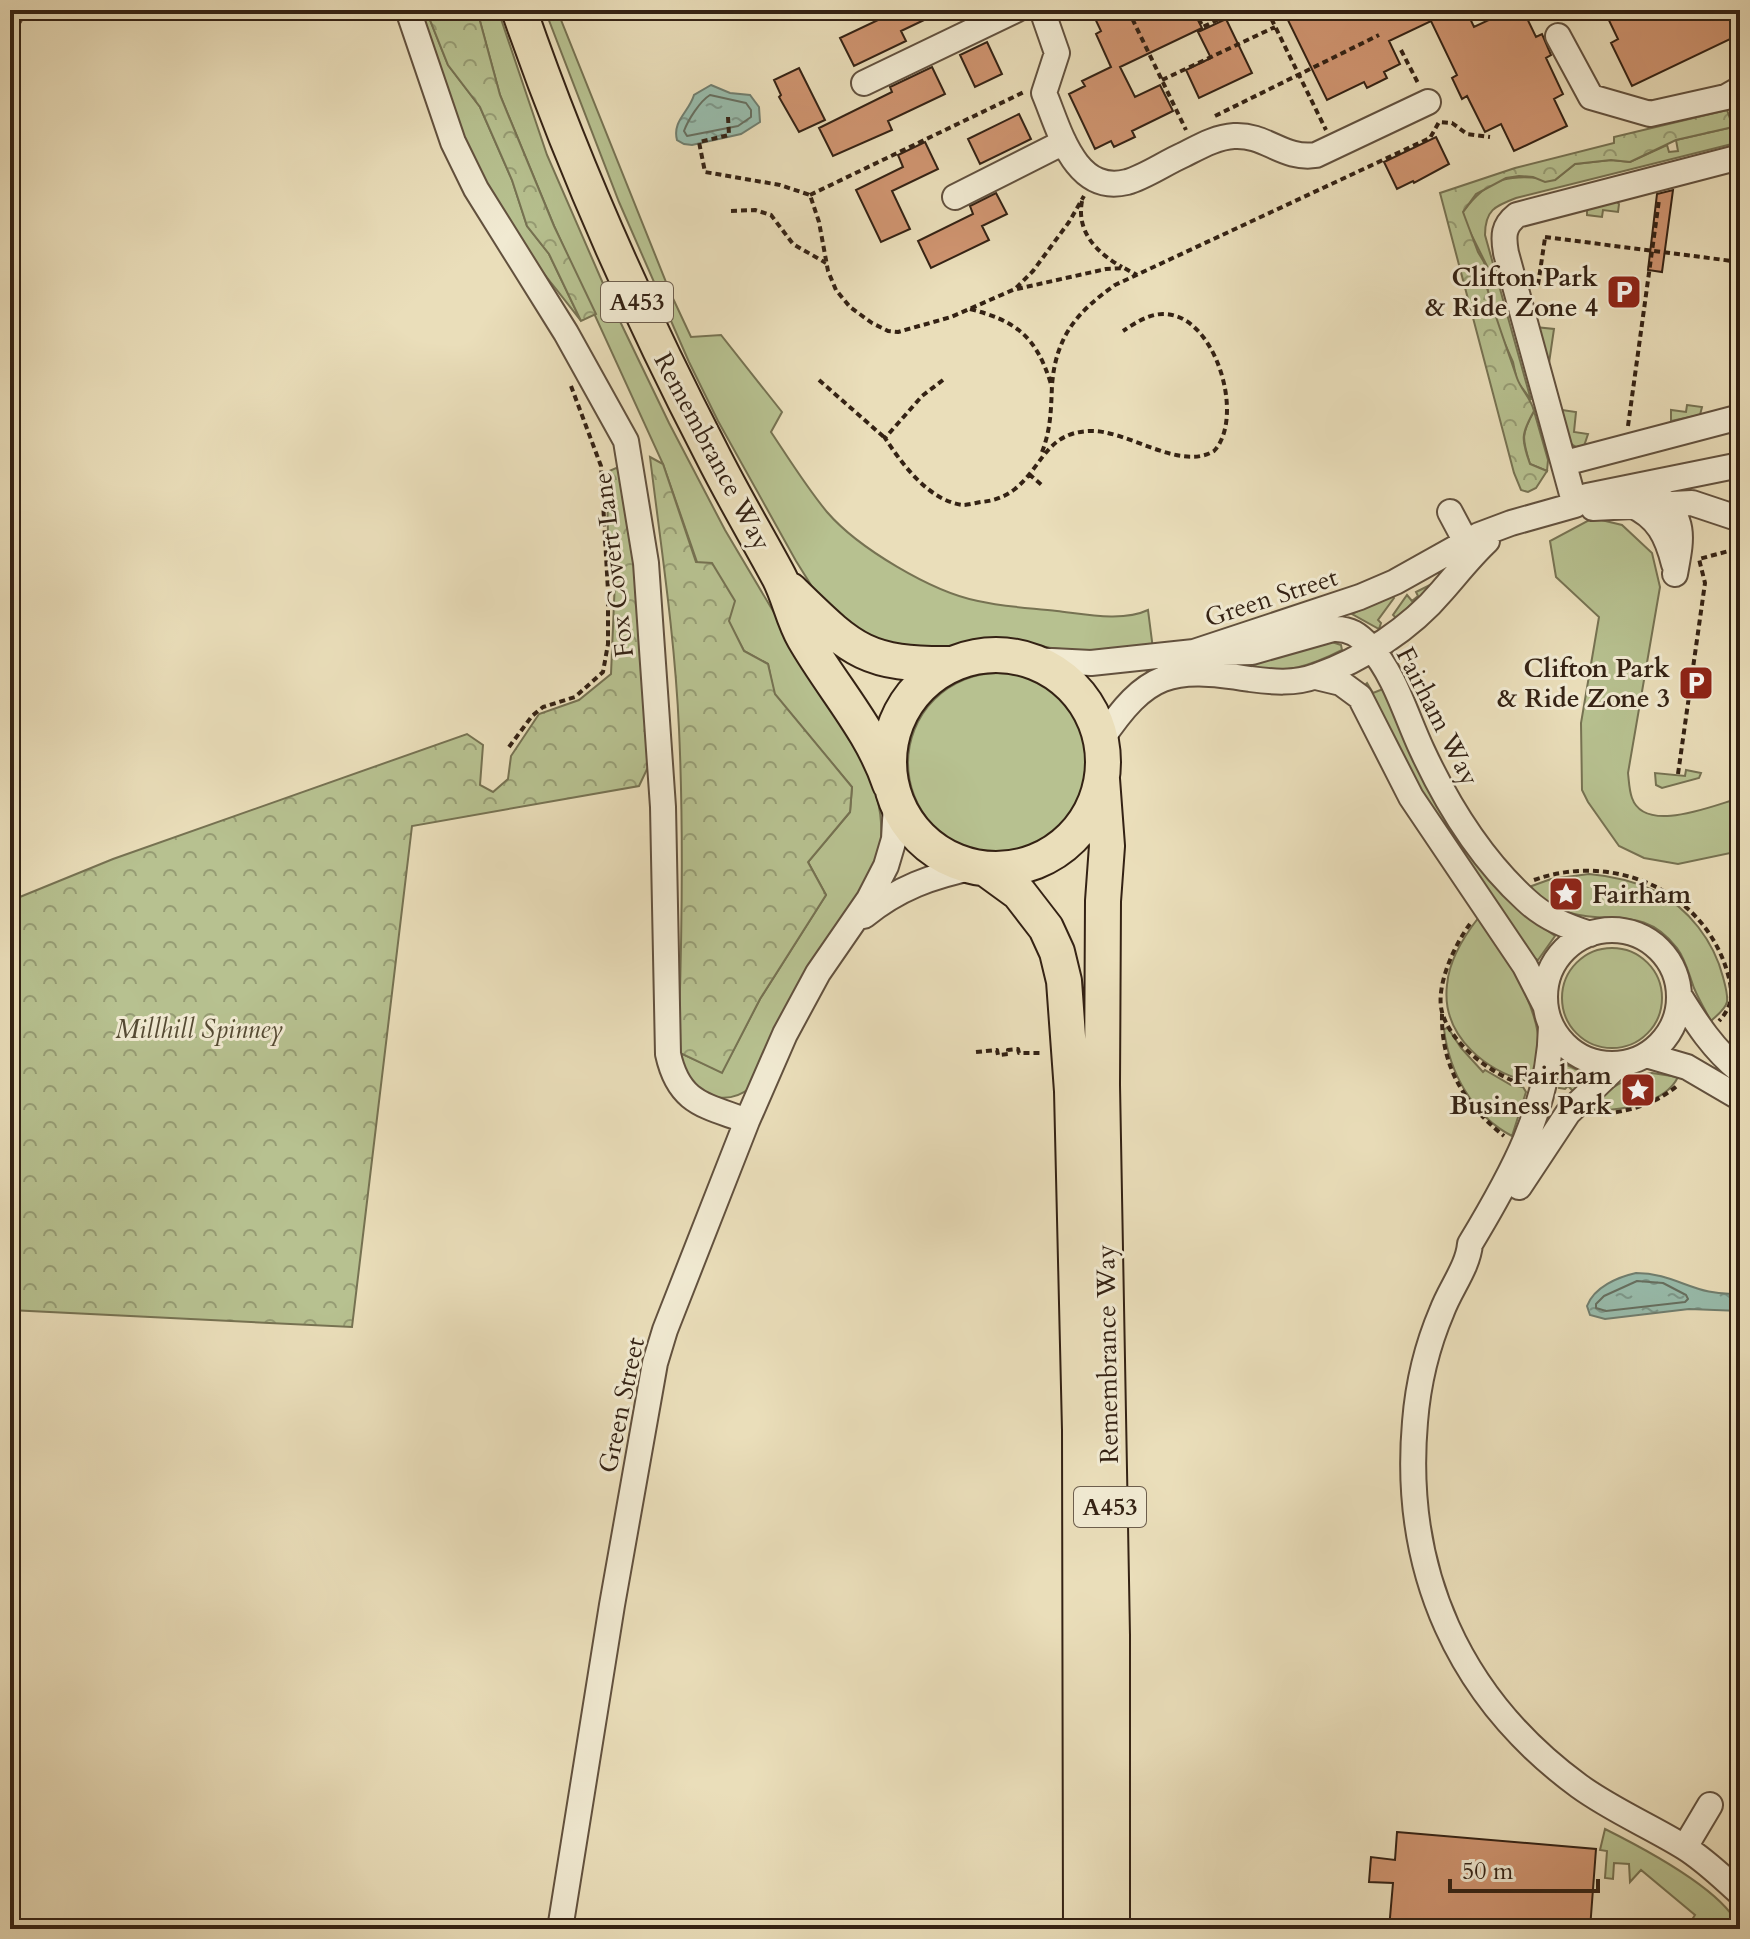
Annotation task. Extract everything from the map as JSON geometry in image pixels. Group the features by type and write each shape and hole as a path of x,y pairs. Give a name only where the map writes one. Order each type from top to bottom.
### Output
{"highway":[{"name":"Remembrance Way","path":"519,10 583,179 645,321 712,455 781,581 803,637 881,758 893,793"},
{"name":"Remembrance Way","path":"781,581 855,649 881,660 908,665 951,664"},
{"path":"991,654 1032,660 1056,673 1077,691 1092,714 1101,740 1102,779 1092,810 1073,836 1048,856 1018,867 980,868 955,861 919,838 906,821 893,793 888,755 894,726 907,701 926,679 951,664 991,654"},
{"name":"Remembrance Way","path":"1102,779 1107,846 1103,901 1102,1085 1112,1635 1112,1929"},
{"name":"Remembrance Way","path":"980,868 1019,893 1046,928 1057,952 1064,981 1072,1091 1080,1430 1081,1929"}],"street":[{"name":"Fox Covert Lane","path":"408,10 453,142 476,189 566,333 626,441 647,578 663,807 668,1054 673,1075 689,1096 747,1121"},
{"path":"864,83 1016,10"},
{"path":"1042,10 1057,53 1044,93 1071,158 1088,187 1126,182 1215,140 1235,136 1265,142 1301,158 1316,155 1428,102"},
{"path":"1558,36 1591,97 1650,114 1726,97 1740,89"},
{"path":"955,197 1064,142"},
{"path":"1575,505 1504,238 1509,221 1517,215 1740,157"},
{"path":"1565,463 1740,417"},
{"path":"1632,496 1735,466"},
{"path":"1730,517 1714,505 1713,489 1718,480 1735,466"},
{"name":"Green Street","path":"1032,660 1091,663 1194,652 1360,597 1395,582 1466,542 1511,523 1575,505 1587,496 1632,496"},
{"path":"1632,496 1666,503 1692,503 1730,517"},
{"path":"1632,496 1666,538 1675,573 1681,534 1676,514 1666,503"},
{"path":"1450,512 1466,542"},
{"name":"Green Street","path":"1101,740 1125,706 1151,684 1165,677 1197,672 1285,682 1316,677 1371,648 1394,634 1430,604 1470,557 1511,523"},
{"name":"Fairham Way","path":"1194,652 1252,652 1339,629 1352,631 1371,648 1389,677 1439,785 1484,852 1527,901 1547,917 1590,934"},
{"path":"1316,677 1341,683 1360,697 1411,797 1525,966 1560,1040 1579,1055 1602,1064 1619,1064 1646,1055 1674,1023 1679,995"},
{"name":"Green Street","path":"560,1929 655,1363 747,1121 796,1013 818,973 869,899 886,866 894,839 893,793"},
{"name":"Green Street","path":"849,927 902,889 934,876 980,868"},
{"path":"1740,1071 1703,1034 1679,995 1674,970 1650,942 1615,930 1590,934 1568,947 1552,968 1547,981 1551,1053 1544,1089 1521,1152 1470,1244 1469,1256 1433,1335 1422,1375 1415,1422 1414,1501 1424,1563 1439,1612 1469,1669 1521,1736 1581,1788 1685,1847 1714,1868 1740,1893"},
{"path":"1646,1055 1687,1067 1740,1098"},
{"path":"1469,1256 1479,1250 1558,1127 1579,1101 1619,1064"},
{"path":"1685,1847 1710,1805"}],"path":[{"path":"1128,10 1186,130 1174,136"},
{"path":"1194,10 1203,27 1237,10"},
{"path":"1267,10 1335,146"},
{"path":"1162,80 1275,27"},
{"path":"1214,116 1379,35"},
{"path":"728,117 729,135 699,142 705,172 780,185 810,195 1048,81"},
{"path":"1038,462 1052,418 1052,386 1057,357 1072,322 1103,293 1430,138 1439,122 1452,123 1467,134 1490,137"},
{"path":"1630,445 1627,433 1654,251 1661,178"},
{"path":"1088,187 1081,219 1088,238 1104,255 1137,275"},
{"path":"1015,289 1069,222 1088,187"},
{"path":"810,195 819,222 826,263 836,290 850,307 888,331 916,328 1015,289 1106,269 1124,268"},
{"path":"1536,297 1546,208"},
{"path":"731,211 755,210 771,215 793,244 826,263"},
{"path":"1545,237 1740,262"},
{"path":"970,309 1000,318 1020,329 1039,353 1052,386"},
{"path":"819,380 885,438 898,457 936,496 963,505 992,501 1007,495 1059,438 1087,431 1103,432 1176,454 1196,457 1210,454 1226,431 1227,407 1219,367 1201,334 1188,322 1165,314 1141,320 1123,331"},
{"path":"885,438 922,396 943,380"},
{"path":"509,747 532,716 543,707 575,697 603,672 608,644 601,466 570,390 571,381"},
{"path":"1029,474 1044,487"},
{"path":"1678,774 1705,583 1699,559 1740,548"},
{"path":"1530,881 1572,870 1595,869 1640,879 1672,895 1708,930 1723,957 1732,997 1728,1010 1717,1023"},
{"path":"1476,917 1464,932 1450,960 1445,979 1442,1034 1457,1085 1481,1115 1508,1138"},
{"path":"1442,1012 1456,1037 1488,1068 1511,1080 1544,1089"},
{"path":"976,1052 997,1050 998,1055 1018,1049 1019,1053 1043,1053"},
{"path":"1579,1101 1596,1114 1642,1106 1675,1088 1687,1067"}],"green space":[{"path":"418,10 426,10 448,65 480,107 512,180 527,226 549,254 581,321 520,242 488,192 458,125"},
{"path":"426,10 477,10 500,95 554,226 596,314 581,321 549,254 527,226 512,180 480,107 448,65"},
{"path":"477,10 498,10 547,155 615,311 725,530 868,771 879,804 879,860 750,1088 734,1096 717,1097 700,1091 687,1077 678,1052 722,1072 760,999 826,895 808,862 850,812 852,787 774,694 768,664 744,651 697,562 663,464 554,226 500,95"},
{"path":"545,10 557,10 691,337 721,335 782,412 771,432 827,512 876,554 918,578 960,596 998,605 1103,616 1127,616 1148,610 1153,649 1083,651 993,639 940,651 884,648 826,609 718,421 689,362 619,202"},
{"path":"1727,110 1733,127 1676,140 1630,162 1611,160 1575,164 1555,180 1545,182 1519,176 1506,178 1476,194 1463,212 1478,252 1491,274 1485,281 1492,305 1517,378 1534,411 1524,437 1527,455 1530,464 1547,471 1536,488 1528,492 1521,490 1440,193 1515,168 1614,143 1614,137"},
{"path":"1740,127 1740,142 1516,198 1489,214 1485,235 1531,400 1517,381 1485,280 1491,274 1463,212 1482,191 1503,180 1526,177 1555,180 1575,164 1611,160 1630,162 1667,145 1669,152 1678,151 1676,140"},
{"path":"1615,200 1619,204 1618,212 1603,210 1602,217 1587,215 1587,206"},
{"path":"1535,327 1554,329 1549,363"},
{"path":"1687,405 1702,407 1700,415 1671,421 1671,410 1686,412"},
{"path":"1562,410 1576,412 1574,432 1588,434 1584,446 1576,447 1566,436 1562,426"},
{"path":"1534,411 1548,460 1547,471 1530,464 1525,448 1525,431"},
{"path":"650,457 663,464 696,562 712,563 735,601 729,621 744,651 768,664 775,694 852,787 850,812 808,862 826,895 760,999 722,1073 678,1052 682,890 679,729 671,627"},
{"name":"Millhill Spinney","path":"616,468 621,471 633,535 649,765 639,786 412,826 352,1327 10,1310 10,901 113,859 467,734 483,745 480,785 493,792 508,779 511,756 539,714 579,700 611,674 615,579 608,538 607,472"},
{"path":"1593,518 1622,525 1652,553 1660,587 1628,773 1632,798 1639,809 1651,815 1665,816 1698,811 1740,798 1740,851 1678,864 1644,858 1619,846 1582,790 1581,723 1599,617 1556,577 1550,541"},
{"path":"1438,581 1396,618 1393,615 1407,595 1412,601 1418,596 1416,592"},
{"path":"1391,594 1394,598 1378,620 1381,623 1379,629 1352,614"},
{"path":"1332,642 1341,645 1342,650 1309,664 1285,670 1249,667 1249,663"},
{"path":"998,673 1032,680 1048,688 1061,700 1073,713 1081,729 1088,763 1081,797 1073,813 1061,826 1048,838 1032,846 998,853 964,846 948,838 935,826 923,813 915,797 908,763 915,729 923,713 935,700 948,688 964,680"},
{"path":"1367,683 1373,693 1383,689 1517,908 1555,936 1538,960 1533,958 1449,837 1403,761 1373,695 1365,685"},
{"path":"1686,770 1701,773 1699,778 1662,788 1656,785 1655,773 1685,776"},
{"path":"1589,874 1639,884 1667,898 1689,916 1713,951 1727,993 1726,1005 1711,1021 1683,957 1652,926 1640,921 1570,913 1548,902 1529,887 1551,879"},
{"path":"1479,917 1508,961 1533,1012 1539,1051 1535,1083 1485,1062 1471,1050 1452,1021 1447,1004 1451,966 1463,940"},
{"path":"1612,948 1631,952 1647,963 1658,979 1662,998 1658,1017 1647,1033 1631,1044 1612,1048 1593,1044 1577,1033 1566,1017 1562,998 1566,979 1577,963 1593,952"},
{"path":"1448,1028 1483,1072 1485,1070 1511,1085 1523,1087 1526,1092 1512,1136 1486,1117 1465,1091 1451,1061 1444,1029"},
{"path":"1565,1064 1588,1075 1588,1079 1574,1092 1568,1086 1559,1088"},
{"path":"1652,1073 1678,1077 1663,1094 1641,1104 1605,1110 1594,1110 1590,1106 1618,1084"},
{"path":"1605,1829 1701,1885 1732,1915 1740,1929 1705,1929 1701,1923 1686,1929 1695,1915 1641,1870 1630,1882 1629,1864 1614,1863 1613,1879 1605,1878 1607,1851 1600,1850"}],"water":[{"path":"711,85 730,93 750,95 759,107 760,122 741,134 684,144 677,140 679,122 694,95"},
{"path":"1636,1273 1663,1277 1711,1292 1740,1293 1740,1311 1689,1309 1605,1319 1590,1315 1587,1306 1595,1293 1614,1280"}],"building":[{"path":"899,10 945,10 901,31 906,41 854,66 840,38"},
{"path":"1091,10 1193,10 1202,28 1120,67 1135,97 1160,85 1173,111 1132,131 1135,137 1114,147 1111,141 1095,149 1069,94 1085,86 1082,81 1111,67 1096,34 1101,31"},
{"path":"1283,10 1466,10 1474,27 1510,10 1523,10 1536,37 1542,34 1551,55 1546,58 1563,94 1554,99 1567,126 1514,151 1501,124 1485,132 1467,96 1462,99 1452,78 1457,75 1431,21 1389,41 1400,64 1384,72 1387,78 1367,88 1364,82 1327,100"},
{"path":"1604,10 1740,10 1740,42 1730,39 1632,86 1611,43 1618,39"},
{"path":"1226,19 1252,73 1199,98 1186,70 1211,58 1198,32"},
{"path":"987,42 1002,74 975,87 960,55"},
{"path":"932,67 945,94 888,121 892,130 833,156 819,128 892,92 890,87"},
{"path":"799,68 825,120 799,132 779,97 781,95 774,80"},
{"path":"1019,114 1031,139 980,164 968,139"},
{"path":"1436,137 1449,164 1397,189 1384,162"},
{"path":"925,142 938,169 892,191 910,229 881,242 856,190 903,167 898,155"},
{"path":"1673,190 1662,272 1648,270 1657,194"},
{"path":"996,193 1007,214 982,226 989,240 931,268 918,241 973,214 970,206"},
{"path":"1397,1832 1596,1849 1590,1929 1389,1929 1393,1883 1369,1882 1371,1857 1395,1860"}],"place":[{"name":"Clifton Park & Ride Zone 4","path":"1624,292"},
{"name":"Clifton Park & Ride Zone 3","path":"1696,683"},
{"name":"Fairham","path":"1566,894"},
{"name":"Fairham Business Park","path":"1638,1090"}]}
